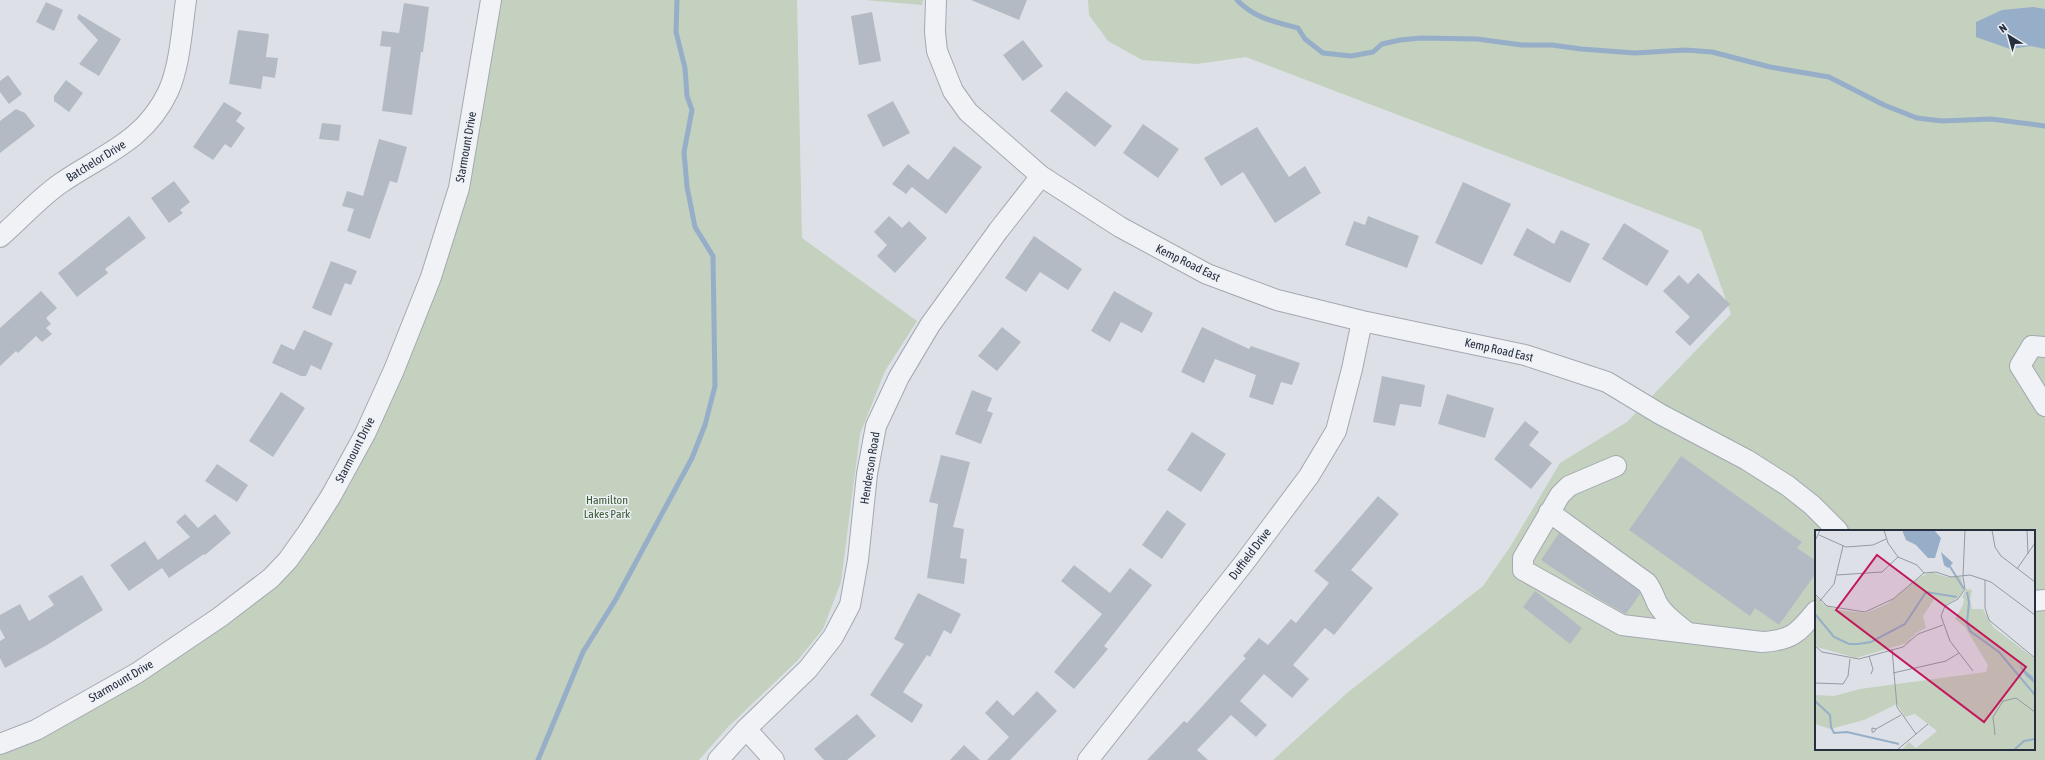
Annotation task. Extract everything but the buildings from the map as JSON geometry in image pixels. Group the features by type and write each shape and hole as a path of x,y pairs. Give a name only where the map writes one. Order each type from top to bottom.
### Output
{"street":[{"name":"Batchelor Drive","path":"0,238 60,184 127,143 150,121 168,92 180,49 186,0"},
{"name":"Starmount Drive","path":"0,744 36,730 137,673 220,617 272,578 288,560 310,530 331,496 365,434 394,370 431,277 459,188 492,0"},
{"name":"Kemp Road East","path":"936,0 935,32 937,51 953,91 968,112 1040,176 1120,228 1207,274 1278,300 1362,321 1525,355 1607,382 1660,414 1747,460 1788,486 1812,505 1837,530"},
{"name":"Henderson Road","path":"718,760 746,729 808,670 833,637 850,605 858,560 866,474 876,426 898,377 930,324 1040,176"},
{"name":"Duffield Drive","path":"1088,760 1244,563 1310,476 1336,431 1352,369 1362,321"},
{"path":"2044,402 2020,366 2032,346 2045,347"},
{"path":"1616,466 1569,486 1560,495 1523,558 1523,570 1622,625 1762,642 1784,640 1800,630 1815,612"},
{"path":"1549,512 1647,583 1653,591 1657,604 1668,617 1688,633"},
{"path":"2035,601 2045,600"},
{"path":"746,729 774,760"}],"green space":[{"name":"Hamilton Lakes Park","path":"501,0 797,0 802,238 917,321 885,371 860,434 841,582 823,629 797,661 727,728 699,760 0,760 0,753 24,746 145,678 233,620 278,583 323,527 351,483 407,364 469,188"},
{"path":"865,0 923,0 922,5"},
{"path":"1088,0 2045,0 2045,760 1273,760 1347,693 1483,586 1510,547 1560,463 1627,422 1731,314 1701,230 1246,57 1197,64 1142,60 1108,41 1089,15"}],"water":[{"path":"2033,7 2045,9 2045,49 2031,46 2010,49 1976,37 1976,22 2002,10"}],"waterway":[{"path":"538,760 583,652 616,599 692,458 705,425 715,386 713,256 695,227 687,187 684,152 692,110 687,96 685,68 676,32 677,0"},
{"path":"1237,0 1250,11 1258,15 1298,28 1305,39 1323,53 1351,56 1373,52 1382,44 1400,40 1421,38 1477,39 1522,45 1552,45 1635,53 1685,50 1712,52 1770,67 1829,77 1884,105 1917,118 1942,121 1991,119 2045,126"}]}
